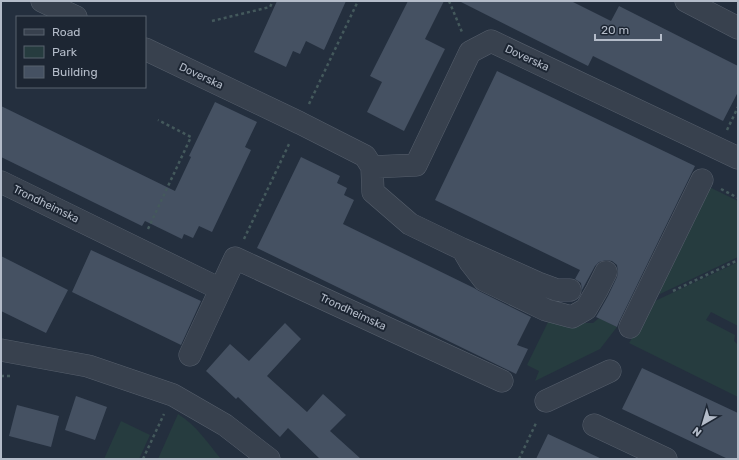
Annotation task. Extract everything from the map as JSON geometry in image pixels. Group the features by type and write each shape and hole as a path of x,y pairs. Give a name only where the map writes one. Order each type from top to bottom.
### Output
{"street":[{"path":"42,1 74,16"},
{"path":"686,1 738,28"},
{"name":"Doverska","path":"470,52 491,41 738,158"},
{"name":"Doverska","path":"146,49 300,123 365,156 372,167"},
{"path":"470,52 416,165 372,167 373,192 410,224 557,290 570,290"},
{"path":"630,327 702,180"},
{"name":"Trondheimska","path":"1,182 220,288"},
{"path":"462,248 470,262 484,280 546,310 572,317 586,308 606,272"},
{"path":"190,355 235,258"},
{"name":"Trondheimska","path":"235,258 502,381"},
{"path":"1,350 88,366 173,395 225,425 269,459"},
{"path":"546,401 610,371"},
{"path":"594,425 666,459"}],"path":[{"path":"212,21 270,7 273,1"},
{"path":"235,258 358,1"},
{"path":"450,1 470,52"},
{"path":"155,214 191,137 158,120"},
{"path":"648,291 660,297 738,260"},
{"path":"143,459 173,395"},
{"path":"519,459 546,401"}],"green space":[{"path":"703,184 738,201 738,257 660,294 652,291"},
{"path":"738,262 738,326 711,312 706,320 735,335 734,341 738,345 738,397 629,343 655,301"},
{"path":"599,318 617,327 600,349 535,381 539,371 527,365 549,320 569,328 584,323 593,323"},
{"path":"178,414 196,429 221,459 158,459"},
{"path":"121,421 150,435 139,459 104,459"}],"building":[{"path":"277,1 346,1 324,50 306,41 300,54 293,51 286,67 254,52"},
{"path":"408,1 444,1 425,39 445,49 404,131 367,112 382,82 370,76"},
{"path":"459,1 571,1 611,21 619,6 738,66 738,92 723,121 593,56 588,66"},
{"path":"497,71 695,166 617,327 596,317 617,277 617,265 612,261 606,260 599,262 595,266 582,290 581,283 575,279 580,270 435,200"},
{"path":"215,102 257,122 245,147 251,150 212,232 199,226 193,238 184,234 182,239 145,221 142,226 1,157 1,106 175,191 191,157 189,156"},
{"path":"301,157 340,176 337,183 347,188 344,195 354,200 343,224 531,317 517,345 528,349 516,374 257,248"},
{"path":"91,250 201,301 181,345 72,292"},
{"path":"1,256 68,290 46,333 1,311"},
{"path":"285,323 301,339 267,376 307,412 323,394 346,415 330,431 361,459 320,459 288,428 280,437 238,397 236,399 206,371 230,344 249,361"},
{"path":"642,368 738,413 738,459 728,459 622,409"},
{"path":"76,396 107,407 95,440 65,430"},
{"path":"17,405 59,416 51,447 9,436"},
{"path":"548,434 602,459 536,459"}]}
